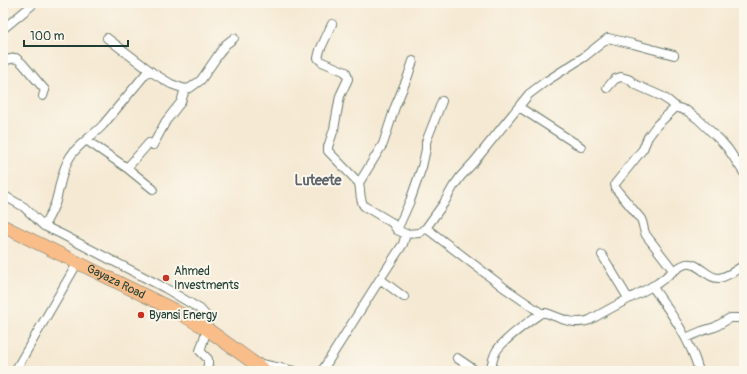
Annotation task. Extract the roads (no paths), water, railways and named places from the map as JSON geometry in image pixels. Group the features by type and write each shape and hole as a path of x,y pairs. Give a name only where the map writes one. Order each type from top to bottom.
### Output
{"main road":[{"name":"Gayaza Road","path":"3,226 174,310 207,329 265,371"}],"street":[{"path":"3,29 31,6"},
{"path":"332,24 318,58 322,62 346,72 348,79 340,96 334,129 328,150 359,183 361,188 360,199 362,204 393,224 397,230 406,234 419,233 426,228 461,176 532,91 584,57 609,38 674,55"},
{"path":"108,38 148,71 171,84 185,89 190,88 201,80 225,45 234,38"},
{"path":"3,63 6,60 16,58 45,90 44,96"},
{"path":"359,183 383,144 395,107 413,61"},
{"path":"44,226 54,206 64,170 70,157 106,122 148,71"},
{"path":"607,88 615,79 621,77 628,79 634,84 661,96 676,107 687,111 698,119 728,149 744,173"},
{"path":"127,168 151,144 181,102 185,89"},
{"path":"397,230 422,167 426,142 442,101"},
{"path":"519,107 581,147"},
{"path":"673,270 646,235 641,219 616,189 615,184 643,149 648,138 657,125 676,107"},
{"path":"86,140 127,168 153,189"},
{"path":"3,195 24,208 44,226 151,280 200,309 208,318 207,329 200,349 201,353 208,359 206,371"},
{"path":"426,228 506,289 541,313 546,313 580,323 590,320 652,286 666,277 673,270 688,264 693,265 717,278 724,276 744,265"},
{"path":"322,371 403,244 406,234"},
{"path":"602,255 628,298"},
{"path":"15,371 78,262"},
{"path":"380,279 404,297"},
{"path":"652,286 686,338 699,371"},
{"path":"490,371 499,347 541,313"},
{"path":"686,338 715,327 730,318 744,318"},
{"path":"457,358 476,371"},
{"path":"254,362 294,371"}],"place":[{"name":"Ahmed Investments","path":"166,278"},
{"name":"Byansi Energy","path":"141,315"}],"district":[{"name":"Luteete","path":"318,180"}]}
